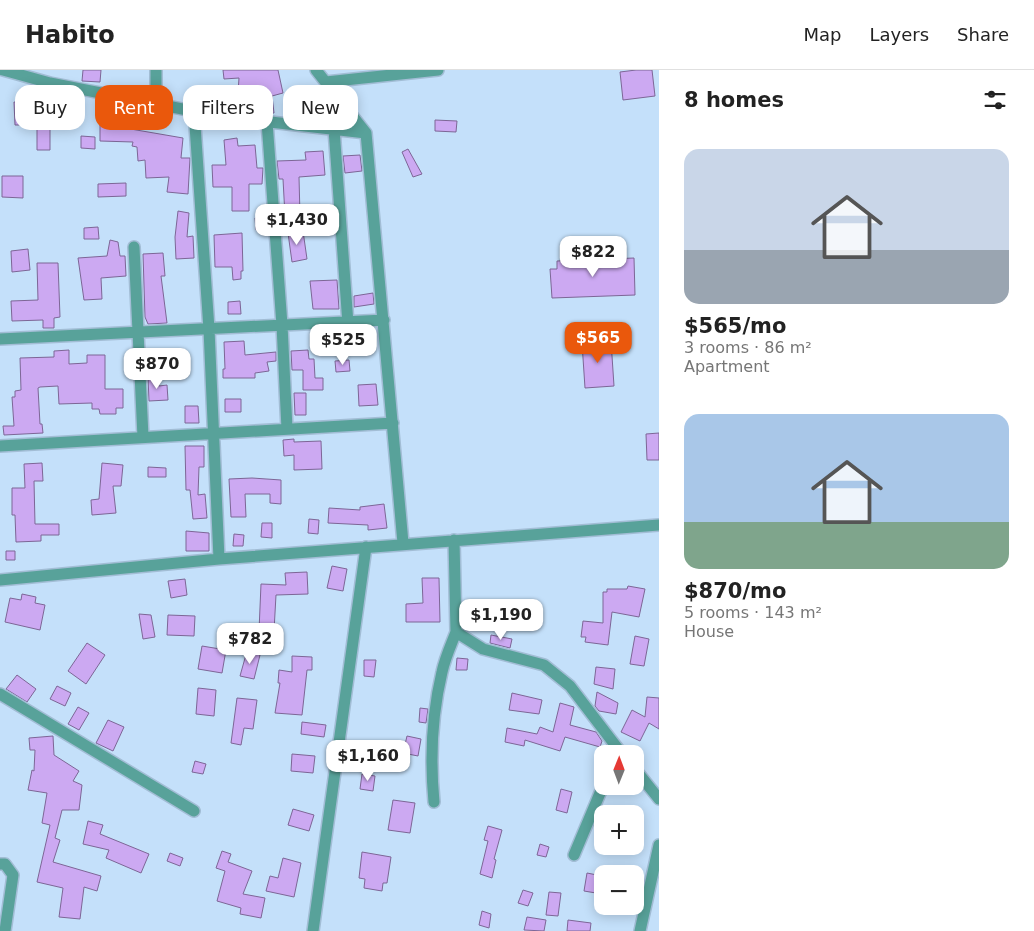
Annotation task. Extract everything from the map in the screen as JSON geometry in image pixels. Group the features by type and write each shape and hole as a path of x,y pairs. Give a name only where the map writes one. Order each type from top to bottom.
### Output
{"street":[{"path":"3,70 50,83 95,92"},
{"path":"156,70 156,85"},
{"path":"316,70 366,133 403,543"},
{"path":"326,82 438,70"},
{"path":"195,130 209,329 212,433 219,559"},
{"path":"268,130 282,325 287,429"},
{"path":"334,130 348,324"},
{"path":"342,130 366,133"},
{"path":"134,247 136,332 143,437"},
{"path":"0,339 282,325 348,324 384,320"},
{"path":"0,446 393,423"},
{"path":"0,580 366,546 659,525"},
{"path":"434,802 432,773 435,714 442,671 456,632 454,540"},
{"path":"313,931 366,546"},
{"path":"456,632 483,649 544,665 570,686 610,745"},
{"path":"0,694 194,811"},
{"path":"644,780 659,799"},
{"path":"574,855 599,795"},
{"path":"640,931 659,845"},
{"path":"0,864 5,864 13,875 5,931"}],"building":[{"path":"83,70 101,70 100,82 82,81"},
{"path":"223,70 278,70 283,93 273,96 273,85 239,85 239,78 224,79"},
{"path":"652,70 655,96 623,100 620,72"},
{"path":"435,120 457,121 456,132 435,131"},
{"path":"37,130 50,130 50,150 37,150"},
{"path":"100,130 136,130 183,138 181,158 190,158 188,194 167,192 169,177 146,178 145,160 138,161 137,147 132,146 133,142 100,141"},
{"path":"81,136 95,137 95,149 81,148"},
{"path":"237,138 238,146 255,145 257,168 263,168 262,184 249,184 249,211 232,211 232,187 213,187 212,165 226,165 224,140"},
{"path":"408,149 422,174 413,177 402,152"},
{"path":"323,151 325,175 299,177 300,216 285,216 283,179 279,179 277,161 306,160 305,152"},
{"path":"360,155 362,171 345,173 343,156"},
{"path":"2,176 23,176 23,198 2,197"},
{"path":"126,183 126,196 98,197 98,184"},
{"path":"178,211 189,213 187,237 193,236 194,258 176,259 175,237"},
{"path":"255,218 266,218 266,230 256,230"},
{"path":"98,227 99,239 84,239 84,228"},
{"path":"303,231 307,259 292,262 288,233"},
{"path":"242,233 243,271 241,271 241,279 233,280 232,267 215,267 214,235"},
{"path":"110,240 118,242 120,256 125,256 126,276 101,278 102,299 84,300 78,258 107,256"},
{"path":"28,249 30,270 12,272 11,251"},
{"path":"163,253 165,276 161,276 167,323 148,324 145,317 143,254"},
{"path":"634,258 635,295 552,298 550,269 557,269 557,261"},
{"path":"37,263 58,263 60,317 54,318 54,328 43,328 43,320 12,321 11,301 38,300"},
{"path":"337,280 339,309 313,309 310,281"},
{"path":"373,293 374,304 354,307 354,296"},
{"path":"240,301 241,314 228,314 228,302"},
{"path":"244,341 245,355 276,352 276,361 267,362 269,371 255,373 255,378 223,378 223,369 225,369 224,342"},
{"path":"611,341 614,386 585,388 582,343"},
{"path":"69,350 69,364 87,363 87,355 105,355 105,389 123,389 123,408 116,408 116,414 100,414 99,409 92,409 92,403 59,404 58,386 40,387 38,388 40,424 42,424 43,433 4,435 3,426 14,426 12,397 15,397 15,391 21,390 20,358 54,357 54,351"},
{"path":"308,350 309,359 314,359 315,378 323,378 323,390 303,390 303,370 292,370 291,351"},
{"path":"349,360 350,371 336,372 335,361"},
{"path":"157,376 159,386 167,385 168,400 149,401 148,377"},
{"path":"376,384 378,405 359,406 358,385"},
{"path":"294,393 306,393 306,415 295,415"},
{"path":"225,399 241,399 241,412 225,412"},
{"path":"185,406 198,406 199,423 185,423"},
{"path":"659,433 659,460 647,460 646,434"},
{"path":"294,439 294,442 321,441 322,469 294,470 294,455 284,456 283,440"},
{"path":"185,446 204,446 204,467 199,467 198,495 205,494 207,518 193,519 190,490 186,490"},
{"path":"42,463 43,481 34,481 35,524 59,524 59,535 41,535 41,541 16,542 15,515 12,515 12,488 25,488 24,464"},
{"path":"102,463 123,465 121,486 113,486 116,513 92,515 91,500 99,499"},
{"path":"148,467 166,468 166,477 148,477"},
{"path":"229,479 281,480 281,504 270,503 270,494 245,494 246,517 231,517"},
{"path":"384,504 387,528 368,530 368,525 328,523 329,508 360,510 360,507"},
{"path":"309,519 319,520 318,534 308,533"},
{"path":"262,523 272,523 272,538 261,537"},
{"path":"186,531 209,533 209,551 186,551"},
{"path":"234,534 244,535 243,546 233,546"},
{"path":"6,551 15,551 15,560 6,560"},
{"path":"332,566 347,569 343,591 327,588"},
{"path":"307,572 308,594 276,595 274,631 259,631 261,584 286,585 285,573"},
{"path":"422,578 439,578 440,622 406,622 406,604 423,603"},
{"path":"185,579 187,595 171,598 168,581"},
{"path":"628,586 645,589 639,617 612,612 608,645 585,642 586,637 581,637 583,621 603,623 603,592 607,592 607,589 627,589"},
{"path":"22,594 36,597 35,603 45,605 40,630 5,622 10,598 21,600"},
{"path":"489,609 500,609 500,620 489,620"},
{"path":"139,614 151,615 155,637 143,639"},
{"path":"168,615 195,616 194,636 167,635"},
{"path":"491,635 512,639 510,648 490,643"},
{"path":"635,636 649,639 644,666 630,664"},
{"path":"87,643 105,655 86,684 68,671"},
{"path":"202,646 226,650 222,673 198,669"},
{"path":"247,651 260,655 254,679 240,676"},
{"path":"292,656 312,657 312,670 307,670 302,715 275,713 280,683 278,683 279,670 292,672"},
{"path":"457,658 468,659 467,670 456,670"},
{"path":"364,660 376,660 374,677 364,676"},
{"path":"596,667 615,669 613,689 594,684"},
{"path":"17,675 36,689 27,702 6,689"},
{"path":"57,686 71,693 65,706 50,699"},
{"path":"198,688 216,690 214,716 196,714"},
{"path":"597,692 618,703 616,714 599,711 595,706"},
{"path":"512,693 542,700 539,714 509,710"},
{"path":"647,697 659,698 659,729 649,723 640,741 621,732 632,710 645,717"},
{"path":"237,698 257,700 253,729 244,728 241,745 231,743"},
{"path":"560,703 574,707 570,725 596,732 602,741 601,745 594,745 565,737 560,751 525,740 524,746 505,742 507,728 537,734 540,727 553,732"},
{"path":"78,707 89,713 79,730 68,724"},
{"path":"420,708 428,709 426,723 419,722"},
{"path":"108,720 124,727 113,751 96,743"},
{"path":"302,722 326,725 324,737 301,734"},
{"path":"53,736 54,755 79,771 73,781 82,785 79,810 62,810 55,838 60,840 53,862 101,876 97,891 84,887 80,919 59,917 63,888 37,882 50,825 42,823 47,793 28,790 32,770 34,771 35,750 30,750 29,738"},
{"path":"407,736 421,739 418,756 403,753"},
{"path":"292,754 315,756 313,773 291,771"},
{"path":"195,761 206,764 203,774 192,772"},
{"path":"362,774 375,776 373,791 360,789"},
{"path":"561,789 572,792 567,813 556,810"},
{"path":"393,800 415,803 410,833 388,830"},
{"path":"293,809 314,815 309,831 288,825"},
{"path":"88,821 103,825 100,834 149,854 141,873 106,858 109,850 83,844"},
{"path":"488,826 502,830 494,859 496,860 492,878 480,874 488,841 484,840"},
{"path":"540,844 549,847 546,857 537,855"},
{"path":"222,851 231,854 228,862 252,871 243,894 265,898 261,918 240,914 241,908 217,901 225,871 216,868"},
{"path":"362,852 391,857 387,883 383,883 382,891 364,888 365,879 359,878"},
{"path":"170,853 183,858 180,866 167,861"},
{"path":"283,858 301,863 294,897 266,891 270,876 278,878"},
{"path":"587,873 594,874 594,893 584,891"},
{"path":"523,890 533,893 528,906 518,903"},
{"path":"549,892 561,893 558,916 546,915"},
{"path":"482,911 491,914 489,928 479,925"},
{"path":"527,917 546,920 544,931 524,930"},
{"path":"568,920 591,923 590,931 567,931"}]}
